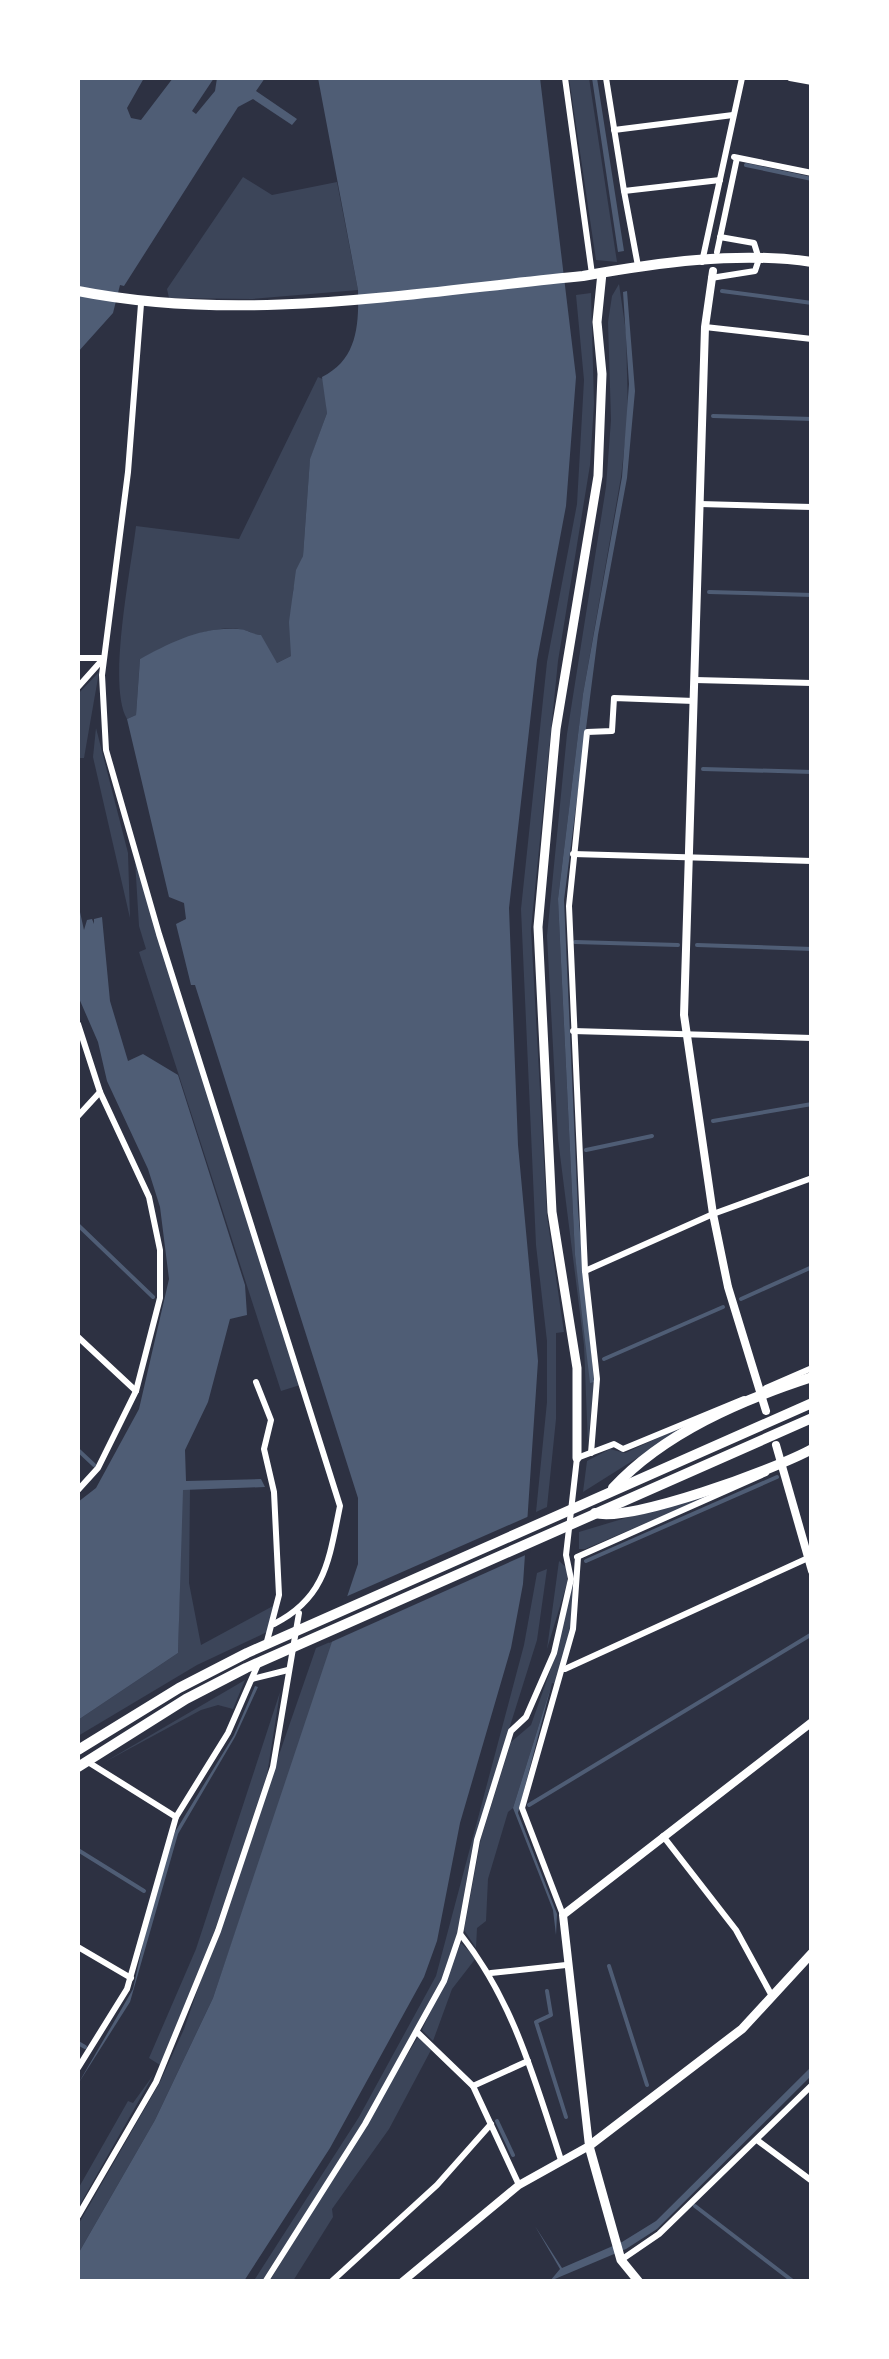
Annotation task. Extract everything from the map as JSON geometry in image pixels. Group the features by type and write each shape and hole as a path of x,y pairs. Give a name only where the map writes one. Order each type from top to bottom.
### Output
{"main road":[{"path":"78,292 141,304 230,309 592,274 638,266 760,259 812,262"},
{"path":"577,1458 577,1368 549,1173 538,928 556,729 598,476 602,374 592,274"},
{"path":"82,1764 246,1668 590,1511 638,1462 761,1392 812,1377"},
{"path":"610,1493 812,1403"},
{"path":"78,1750 179,1688 247,1654 812,1418"},
{"path":"590,1511 634,1513 808,1453"},
{"path":"639,2282 620,2257 589,2146 742,2029 812,1953"}],"street":[{"path":"565,78 592,274"},
{"path":"606,78 638,266"},
{"path":"702,262 742,78"},
{"path":"790,78 812,82"},
{"path":"614,130 733,115"},
{"path":"726,156 812,174"},
{"path":"717,252 737,158"},
{"path":"624,191 720,180"},
{"path":"720,237 754,244 760,259 755,271 712,275 704,327 688,857 687,1034 713,1214 728,1287 766,1410"},
{"path":"78,2216 138,2114 181,2028 273,1768 300,1611 324,1574 340,1506 159,934 106,750 104,658 128,472 141,304"},
{"path":"704,327 812,340"},
{"path":"700,504 812,507"},
{"path":"78,658 104,658"},
{"path":"78,687 104,658"},
{"path":"695,680 812,683"},
{"path":"591,1453 598,1378 585,1271 568,906 587,732 612,731 614,698 694,701"},
{"path":"573,854 812,860"},
{"path":"78,1024 100,1092 144,1182 160,1250 160,1298 136,1392 98,1468 78,1490"},
{"path":"573,1031 812,1038"},
{"path":"78,1114 100,1092"},
{"path":"585,1271 713,1214 812,1178"},
{"path":"78,1337 136,1392"},
{"path":"265,2282 320,2200 444,1981 460,1934 477,1840 511,1731 526,1717 554,1653 571,1579 566,1554 577,1458 614,1444 623,1448 812,1368"},
{"path":"78,2068 132,1978 144,1919 176,1817 228,1732 274,1624 279,1595 274,1492 264,1450 271,1420 256,1382"},
{"path":"776,1445 812,1571"},
{"path":"566,1554 578,1557 748,1484 781,1464"},
{"path":"402,2282 519,2185 589,2146 562,1915 522,1808 564,1670 573,1629 578,1557"},
{"path":"564,1670 808,1558"},
{"path":"274,1624 300,1611"},
{"path":"252,1679 288,1670"},
{"path":"562,1915 812,1722"},
{"path":"82,1764 176,1817"},
{"path":"664,1836 736,1930 772,1996"},
{"path":"460,1934 492,1973 528,2060 561,2160"},
{"path":"78,1946 132,1978"},
{"path":"492,1973 566,1965"},
{"path":"417,2032 474,2086 519,2185"},
{"path":"474,2086 528,2060"},
{"path":"620,2257 659,2234 812,2085"},
{"path":"330,2282 437,2186 491,2124"},
{"path":"757,2140 812,2181"}],"shaded area":[{"path":"78,78 144,78 127,108 131,118 141,120 173,78 214,78 192,111 196,114 215,91 217,78 265,78 256,91 297,119 292,125 253,99 238,107 124,286 120,285 113,313 78,352"},
{"path":"318,78 540,78 576,377 566,506 537,660 509,908 518,1145 538,1361 523,1584 511,1648 460,1823 437,1941 424,1977 330,2148 244,2281 78,2282 78,2254 155,2120 213,1998 358,1564 358,1498 195,985 191,985 176,924 186,919 184,903 169,897 127,719 136,715 140,659 186,637 212,630 241,629 261,635 277,663 291,656 289,622 296,570 303,556 310,459 327,413 322,377 334,370 349,351 358,316 358,290"},
{"path":"569,78 589,78 617,262 596,260"},
{"path":"592,78 597,78 624,251 618,252"},
{"path":"243,177 272,195 337,182 358,290 252,299 169,298 167,289"},
{"path":"619,284 626,332 628,415 583,694 558,899 575,1255 594,1382 588,1445 584,1345 558,1139 547,936 567,734 606,487 611,420 608,322 612,296"},
{"path":"627,291 635,391 627,478 598,635 564,900 578,1211 594,1382 590,1383 575,1255 558,899 583,694 622,477 629,384 623,292"},
{"path":"591,293 594,404 590,465 558,661 531,929 547,1216 564,1332 556,1333 556,1419 547,1507 536,1512 547,1402 547,1341 536,1245 521,909 547,662 577,504 584,380 576,295"},
{"path":"318,377 325,380 327,413 310,460 303,556 293,590 291,656 277,663 254,635 237,629 209,631 178,641 140,659 136,715 127,719 121,703 120,655 136,526 239,539"},
{"path":"99,672 84,758 79,758 78,694"},
{"path":"96,728 128,853 130,918 93,757"},
{"path":"135,860 300,1385 281,1391 139,952 146,949 139,926"},
{"path":"78,903 84,930 87,920 92,919 94,924 94,919 102,917 110,1001 128,1061 143,1054 178,1075 245,1285 247,1315 230,1319 208,1402 185,1450 186,1481 261,1479 265,1487 183,1490 178,1653 78,1720 78,1502 96,1488 139,1409 169,1279 160,1207 148,1169 107,1081 98,1042 78,996"},
{"path":"699,1419 583,1492 587,1461 610,1449 625,1453"},
{"path":"735,1485 585,1549 579,1549 579,1532"},
{"path":"182,1489 190,1489 189,1583 201,1645 273,1606 267,1632 197,1665 78,1736 78,1720 178,1653"},
{"path":"559,1561 567,1568 567,1583 547,1649"},
{"path":"547,1569 537,1640 473,1844 457,1934 441,1980 363,2123 262,2281 253,2282 359,2117 436,1976 524,1645 537,1573"},
{"path":"573,1581 571,1626 556,1684 552,1683 513,1808 508,1812 488,1879 486,1921 477,1928 476,1948 464,1930 481,1838 511,1742 531,1725 556,1654"},
{"path":"335,1640 213,1998 155,2120 78,2254 78,2225 160,2082 184,2029 316,1648"},
{"path":"245,1680 233,1709 218,1705 201,1710 103,1763"},
{"path":"552,1683 518,1813 557,1914 556,1935 553,1910 513,1808"},
{"path":"255,1686 258,1687 235,1737 178,1834 130,2002 78,2084 133,1989 153,1898 175,1832 234,1735"},
{"path":"280,1692 267,1775 215,1930 160,2065 149,2058 196,1949"},
{"path":"461,1943 476,1958 452,1989 433,2041 422,2030"},
{"path":"418,2037 431,2050 389,2129 332,2209 333,2217 293,2281 269,2282"},
{"path":"811,2067 811,2076 657,2229 626,2249 550,2281 560,2269 535,2226 562,2268 622,2242 656,2221"},
{"path":"154,2074 78,2208 78,2189 128,2101 133,2103"}],"pier":[{"path":"534,1514 530,1553 329,1643 343,1598"}],"waterway":[{"path":"746,165 812,179"},
{"path":"722,291 812,303"},
{"path":"713,416 812,419"},
{"path":"709,592 812,595"},
{"path":"703,769 812,772"},
{"path":"575,942 678,945"},
{"path":"697,945 812,949"},
{"path":"713,1121 812,1104"},
{"path":"586,1150 652,1136"},
{"path":"78,1225 153,1297"},
{"path":"741,1299 812,1267"},
{"path":"604,1359 723,1307"},
{"path":"78,1450 94,1465"},
{"path":"586,1561 777,1477"},
{"path":"529,1805 812,1634"},
{"path":"78,1850 144,1891"},
{"path":"609,1966 647,2085"},
{"path":"547,1991 551,2015 536,2022 566,2117"},
{"path":"78,2043 85,2047"},
{"path":"497,2121 513,2155"},
{"path":"695,2206 794,2282"}]}
